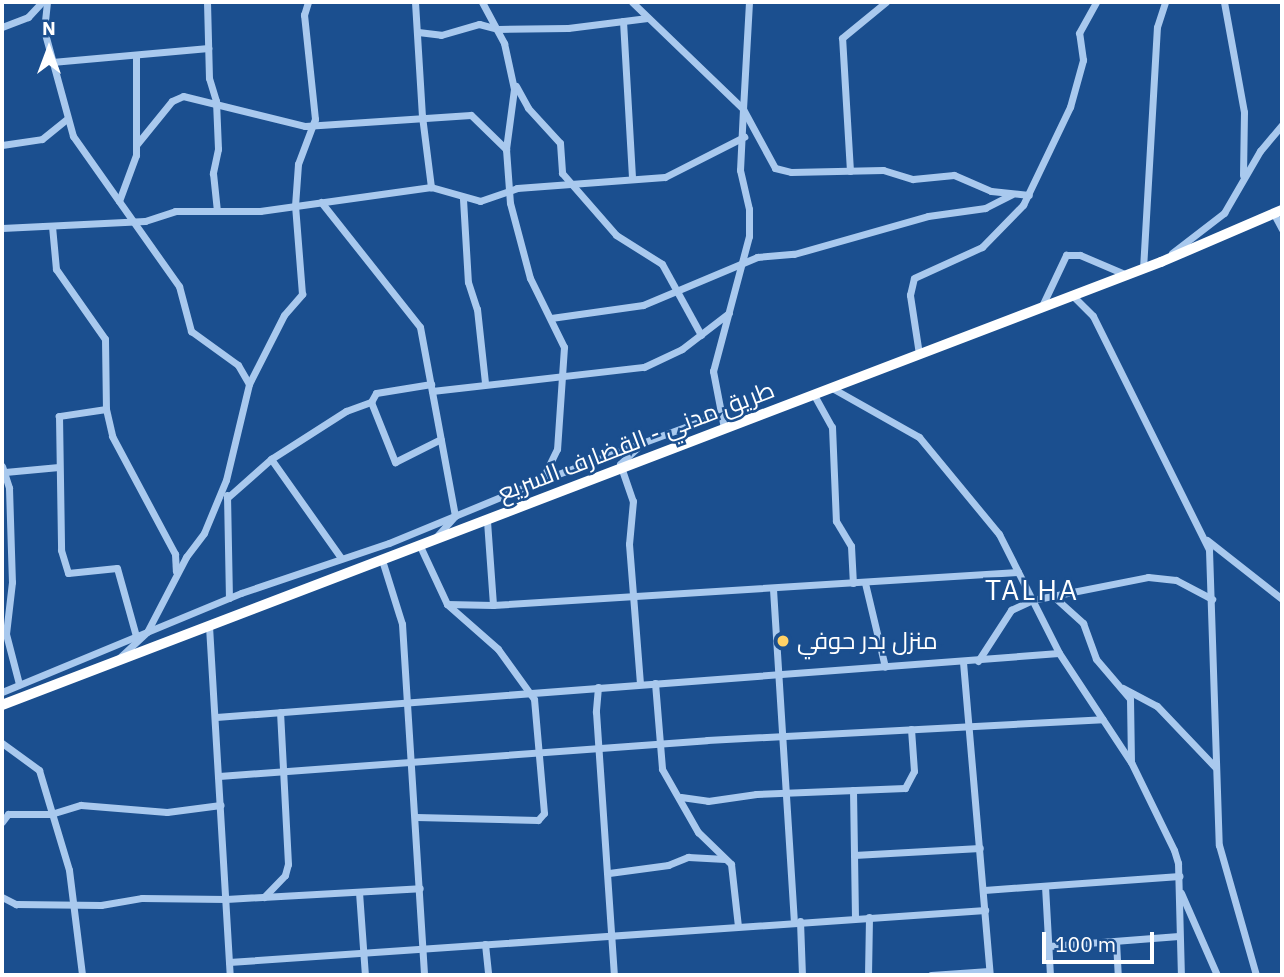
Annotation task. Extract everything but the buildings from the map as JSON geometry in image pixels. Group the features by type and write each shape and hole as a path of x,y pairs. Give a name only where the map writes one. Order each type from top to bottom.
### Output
{"highway":[{"name":"طريق مدني - القضارف السريع","path":"2,705 1143,269 1278,212"}],"street":[{"path":"2,27 28,17 44,2"},
{"path":"44,2 44,30 67,119 74,136 178,286 191,331 239,365 248,384"},
{"path":"207,2 209,78 216,101 218,155 213,173 217,209"},
{"path":"115,662 147,632 176,575 204,533 226,480 248,384 284,315 305,286 295,206 298,164 314,126 304,15 308,2"},
{"path":"415,2 422,116 431,187"},
{"path":"482,2 498,29 513,81 528,108 560,143 560,170 616,235 662,264 701,335"},
{"path":"632,2 718,80 743,109 775,168 883,170 913,179 954,176 991,191 1029,195"},
{"path":"724,428 713,371 744,261 750,223 740,170 744,137 749,2"},
{"path":"850,171 842,38 886,2"},
{"path":"919,354 910,295 914,278 991,241 1029,195 1070,107 1083,60 1079,33 1096,2"},
{"path":"1143,269 1157,27 1165,2"},
{"path":"1224,2 1244,112 1247,152 1242,182"},
{"path":"418,32 441,35 479,24 498,29 647,18"},
{"path":"623,21 632,178"},
{"path":"52,62 136,57 208,48"},
{"path":"119,201 138,145 136,57"},
{"path":"513,81 514,108 506,149 509,194 530,278 564,347 558,449 541,480"},
{"path":"138,145 177,97 216,101 314,126 422,116 471,115 506,149"},
{"path":"2,145 42,139 67,119"},
{"path":"1161,262 1216,222 1282,125"},
{"path":"2,228 134,222 175,211 295,206 431,187 463,199 480,201 509,194 517,188 671,175 744,137"},
{"path":"551,318 631,308 679,293 744,261 872,235 928,216 985,208 1012,194"},
{"path":"463,199 468,282 477,309 485,383"},
{"path":"321,202 414,315 432,388 455,516"},
{"path":"1278,212 1282,229"},
{"path":"52,226 56,269 105,339 106,409 112,436 175,554 176,575"},
{"path":"1041,308 1066,255 1080,255 1127,275"},
{"path":"1073,296 1093,316 1207,540 1212,599 1219,845 1256,975"},
{"path":"227,498 271,459 346,411 371,402 385,391 563,378 643,367 701,335 730,313"},
{"path":"832,388 919,437 981,508 1018,572 1059,653 1131,762 1174,850 1179,876 1181,975"},
{"path":"814,395 832,427 836,521 851,546 853,583"},
{"path":"371,402 395,462 441,439"},
{"path":"106,409 58,416 65,569 73,574 117,568 136,636"},
{"path":"2,692 229,598 455,516 541,480 720,414"},
{"path":"640,684 636,597 629,544 634,501 620,468 623,458 641,445"},
{"path":"271,459 341,558"},
{"path":"19,684 6,634 12,582 3,469 60,467"},
{"path":"226,480 229,598"},
{"path":"432,541 455,516"},
{"path":"487,521 494,606"},
{"path":"1207,540 1282,599"},
{"path":"416,817 538,820 544,813 536,704 498,649 447,604 420,546"},
{"path":"382,560 402,624 405,702 425,948 424,975"},
{"path":"447,604 494,606 1018,572"},
{"path":"978,661 1011,610 1032,600 1148,577 1176,580 1212,599"},
{"path":"865,583 885,667"},
{"path":"773,589 802,975"},
{"path":"1052,595 1083,623 1096,659 1130,699 1134,721 1131,762"},
{"path":"209,626 230,975"},
{"path":"216,717 1059,653"},
{"path":"931,975 989,973 984,890 962,662"},
{"path":"655,683 659,747 664,775 681,797 698,832 732,866 738,926"},
{"path":"598,687 599,751 614,975"},
{"path":"1122,687 1157,706 1215,767"},
{"path":"264,897 288,870 280,712"},
{"path":"219,776 968,725 1102,719"},
{"path":"681,797 708,801 909,785 914,771 911,729"},
{"path":"2,743 36,764 69,870 82,975"},
{"path":"853,790 855,918"},
{"path":"2,822 8,814 51,814 81,805 167,812 221,805"},
{"path":"854,855 980,848"},
{"path":"608,873 668,865 688,857 726,859"},
{"path":"984,890 1179,876"},
{"path":"1045,886 1050,975"},
{"path":"2,897 16,904 74,904 154,898 226,899 420,888"},
{"path":"1179,889 1217,975"},
{"path":"359,891 365,975"},
{"path":"229,962 612,938 738,926 985,910"},
{"path":"868,975 869,917"},
{"path":"1049,946 1180,936"},
{"path":"1116,941 1118,975"},
{"path":"485,944 488,975"}],"place":[{"name":"منزل بدر حوفي","path":"783,641"}],"district":[{"name":"TALHA","path":"1032,590"}]}
